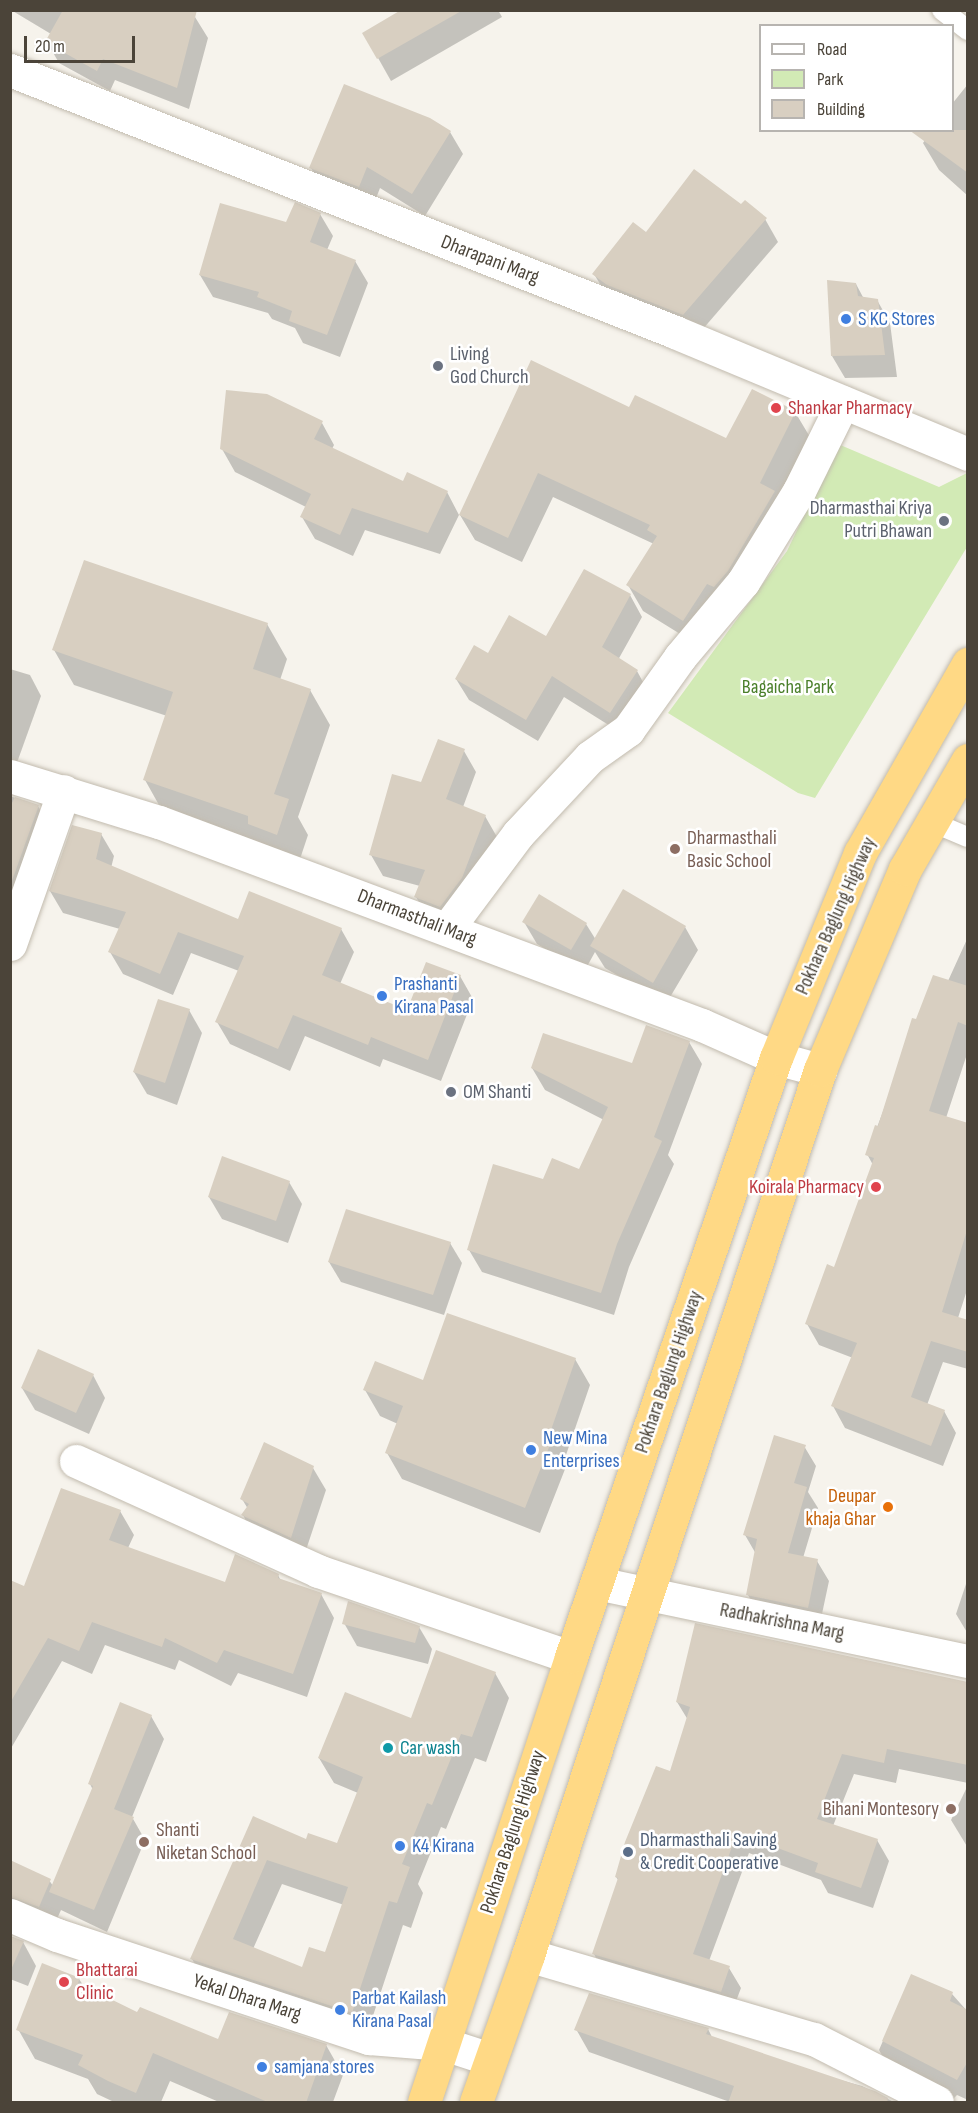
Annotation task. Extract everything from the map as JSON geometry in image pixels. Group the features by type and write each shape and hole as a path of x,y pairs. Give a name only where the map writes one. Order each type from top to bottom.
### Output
{"highway":[{"name":"Pokhara Baglung Highway","path":"424,2103 571,1657 776,1058 860,853 968,664"},
{"path":"476,2103 528,1955 820,1070 862,961 905,869 968,760"}],"street":[{"name":"Dharapani Marg","path":"10,70 968,454"},
{"path":"447,929 518,834 590,757 628,730 680,657 743,582 800,491 843,402"},
{"name":"Dharmasthali Marg","path":"10,776 159,822 702,1025 776,1058 820,1070"},
{"path":"10,945 64,791"},
{"path":"75,1461 318,1571 571,1657"},
{"name":"Radhakrishna Marg","path":"597,1583 646,1596 968,1661"},
{"name":"Yekal Dhara Marg","path":"10,1915 57,1935 369,2038 444,2044 490,2059"},
{"path":"528,1955 814,2039 937,2103"}],"lane":[{"path":"942,10 968,30"},
{"path":"932,822 968,837"}],"green space":[{"name":"Bagaicha Park","path":"838,444 939,487 967,473 967,547 815,798 798,793 668,713 787,551"}],"building":[{"path":"63,10 197,10 177,88 103,59 97,71 45,42"},
{"path":"401,10 463,10 377,59 362,33"},
{"path":"344,84 430,118 451,131 412,194 367,167 359,187 309,168"},
{"path":"968,130 968,173 912,132"},
{"path":"694,169 741,204 745,200 767,218 683,315 607,285 592,274 633,222 646,232"},
{"path":"295,202 321,213 310,242 356,260 327,335 289,321 292,311 257,297 259,292 199,275 220,203 286,222"},
{"path":"827,280 856,283 858,296 878,299 885,355 831,356"},
{"path":"531,360 629,407 635,395 726,438 752,389 796,411 760,483 775,491 728,571 714,587 707,584 683,621 626,585 657,536 647,530 650,525 538,473 508,538 459,515"},
{"path":"226,390 267,394 323,421 314,439 403,481 407,472 448,491 428,533 352,508 340,535 300,517 311,494 220,449"},
{"path":"84,560 268,623 253,669 311,689 274,794 289,799 277,835 248,824 248,816 143,780 173,692 52,650"},
{"path":"584,569 631,594 602,647 638,670 610,713 552,676 526,720 455,679 474,645 488,653 509,615 546,636"},
{"path":"438,739 465,749 446,799 486,815 462,878 440,907 414,897 425,870 369,855 392,774 421,782"},
{"path":"15,797 39,805 12,881 10,807"},
{"path":"72,825 102,833 96,859 238,919 249,891 342,928 322,975 407,1010 426,962 461,975 428,1060 371,1037 368,1045 293,1015 278,1049 215,1022 244,956 178,932 160,974 108,952 126,912 49,891"},
{"path":"623,889 686,926 653,983 590,946"},
{"path":"539,894 587,923 571,950 522,922"},
{"path":"933,975 968,986 968,1026 958,1022 929,1111 968,1123 968,1227 942,1312 968,1320 968,1352 931,1341 911,1397 945,1410 931,1446 831,1406 857,1343 805,1324 827,1264 834,1267 874,1158 865,1155 875,1125 878,1126 912,1018 916,1019"},
{"path":"158,999 190,1009 165,1083 133,1072"},
{"path":"646,1025 690,1041 654,1137 662,1141 617,1244 601,1293 467,1250 493,1164 543,1179 552,1158 579,1169 608,1107 531,1068 543,1033 632,1063"},
{"path":"222,1156 290,1181 276,1221 208,1197"},
{"path":"346,1209 451,1242 433,1295 328,1262"},
{"path":"447,1313 576,1358 551,1430 555,1432 525,1508 385,1453 403,1406 363,1390 375,1361 423,1380"},
{"path":"38,1349 94,1374 76,1413 21,1388"},
{"path":"774,1435 806,1445 794,1483 807,1487 788,1553 818,1559 808,1608 746,1595 757,1539 743,1535"},
{"path":"264,1442 314,1466 291,1538 241,1515 249,1504 240,1499"},
{"path":"61,1488 121,1510 109,1540 225,1582 235,1554 279,1574 278,1578 322,1593 293,1674 224,1650 217,1663 165,1638 162,1647 92,1622 79,1651 48,1638 10,1703 10,1580 24,1586"},
{"path":"348,1601 420,1626 415,1643 342,1624"},
{"path":"695,1623 968,1682 968,1765 887,1749 884,1763 842,1754 817,1819 878,1839 861,1888 815,1872 818,1863 737,1833 693,1954 730,1966 721,1992 592,1954 618,1878 615,1877 625,1842 656,1766 670,1771 690,1707 676,1702"},
{"path":"436,1650 496,1672 472,1737 461,1734 432,1805 427,1803 402,1864 410,1867 397,1903 389,1901 352,2013 190,1959 253,1816 306,1839 308,1833 337,1843 363,1777 318,1758 345,1692 411,1718","holes":["267,1860 348,1887 325,1952 309,1947 302,1967 233,1939"]},
{"path":"120,1702 152,1715 114,1809 134,1817 94,1910 49,1892 93,1786 88,1784"},
{"path":"10,1860 51,1879 39,1907 10,1897"},
{"path":"10,1936 24,1941 10,1972"},
{"path":"42,1963 80,1978 78,1983 137,2012 140,2007 218,2039 229,2012 327,2044 306,2103 270,2103 153,2053 136,2093 108,2081 78,2065 83,2055 16,2030"},
{"path":"911,1974 953,1992 950,2001 968,2010 968,2061 957,2080 882,2041"},
{"path":"589,1993 709,2028 706,2034 875,2091 888,2098 887,2103 728,2103 734,2086 574,2030"}],"place":[{"name":"S KC Stores","path":"846,319"},
{"name":"Living God Church","path":"438,366"},
{"name":"Shankar Pharmacy","path":"776,408"},
{"name":"Dharmasthai Kriya Putri Bhawan","path":"944,521"},
{"name":"Dharmasthali Basic School","path":"675,849"},
{"name":"Prashanti Kirana Pasal","path":"382,996"},
{"name":"OM Shanti","path":"451,1092"},
{"name":"Koirala Pharmacy","path":"876,1187"},
{"name":"New Mina Enterprises","path":"531,1450"},
{"name":"Deupar khaja Ghar","path":"888,1507"},
{"name":"Car wash","path":"388,1748"},
{"name":"Bihani Montesory","path":"951,1809"},
{"name":"Shanti Niketan School","path":"144,1842"},
{"name":"K4 Kirana","path":"400,1846"},
{"name":"Dharmasthali Saving & Credit Cooperative","path":"628,1852"},
{"name":"Bhattarai Clinic","path":"64,1982"},
{"name":"Parbat Kailash Kirana Pasal","path":"340,2010"},
{"name":"samjana stores","path":"262,2067"}]}
